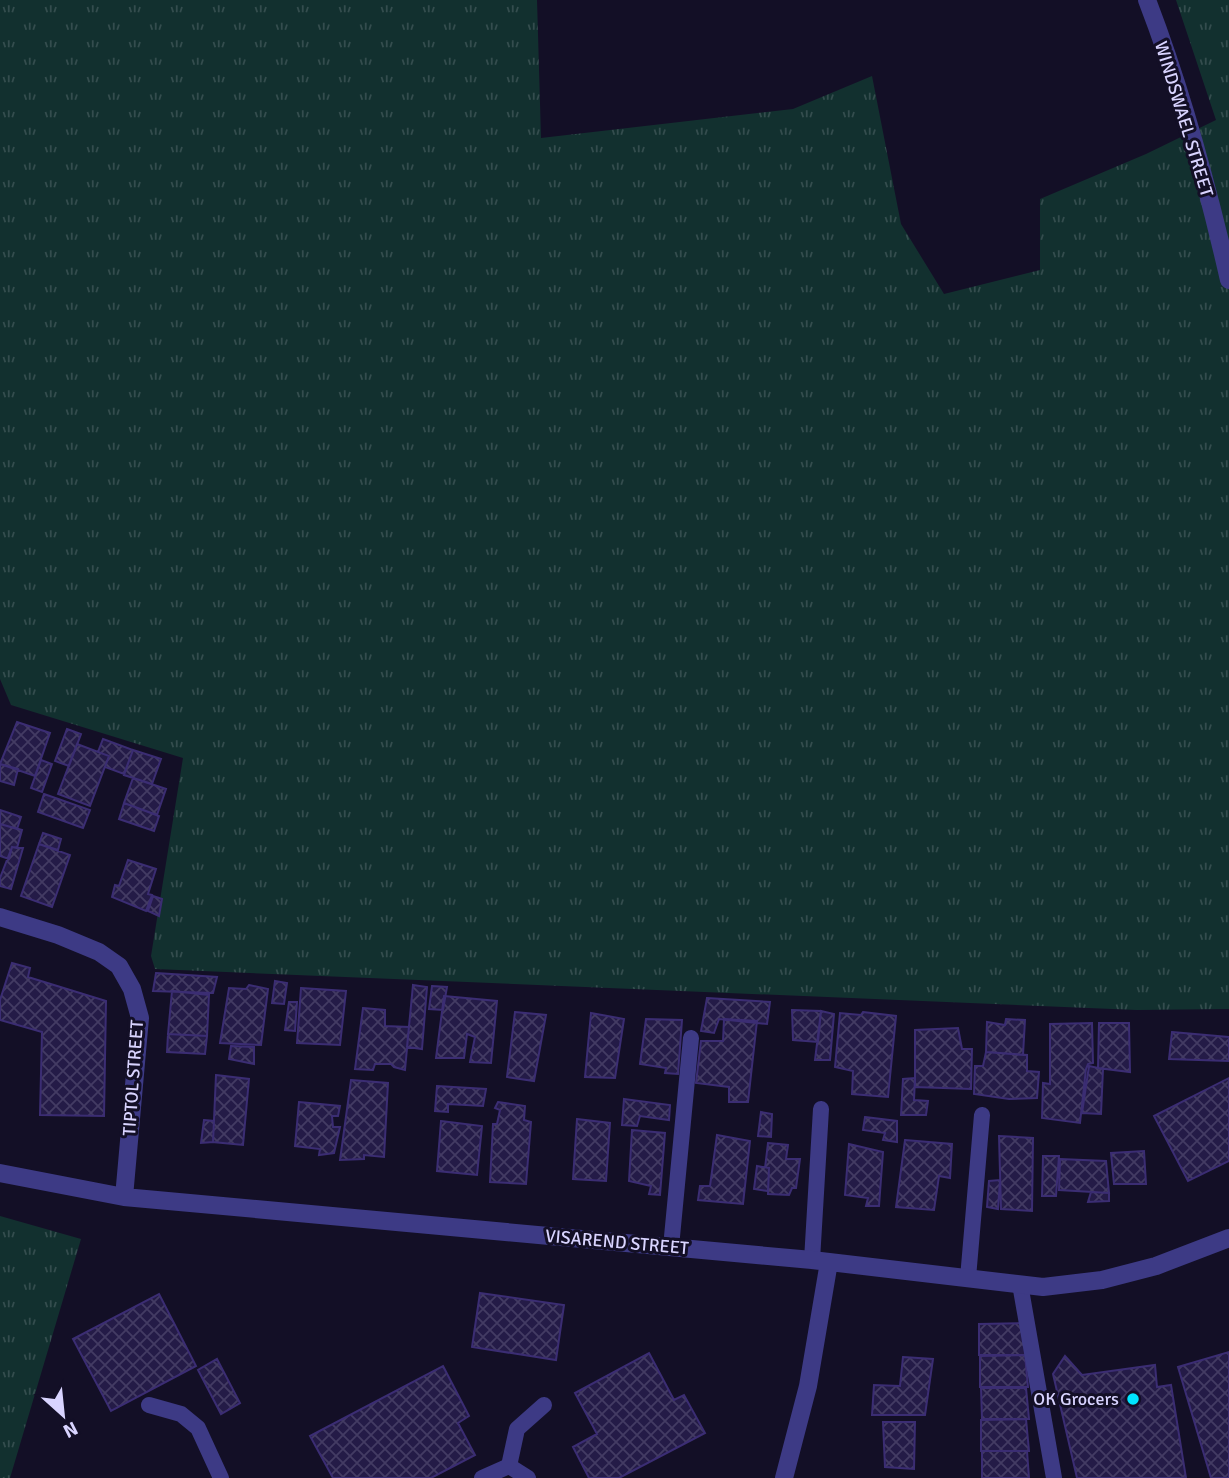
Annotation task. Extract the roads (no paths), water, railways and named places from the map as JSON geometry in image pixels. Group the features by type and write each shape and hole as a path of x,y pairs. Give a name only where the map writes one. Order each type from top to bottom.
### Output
{"street":[{"name":"WINDSWAEL STREET","path":"1147,0 1192,140 1229,280"},
{"name":"TIPTOL STREET","path":"0,917 58,935 99,952 119,966 132,989 140,1018 124,1197"},
{"name":"VISAREND STREET","path":"0,1172 124,1197 820,1261 1043,1287 1102,1280 1156,1266 1229,1238"},
{"path":"784,1478 808,1386 820,1261"}],"lane":[{"path":"671,1247 691,1038"},
{"path":"820,1261 821,1108"},
{"path":"968,1278 982,1115"},
{"path":"1020,1284 1054,1478"},
{"path":"149,1405 181,1414 198,1428 221,1478"},
{"path":"509,1466 517,1429 544,1405"},
{"path":"482,1478 509,1466"},
{"path":"509,1466 528,1478"}],"place":[{"name":"OK Grocers","path":"1133,1399"}]}
